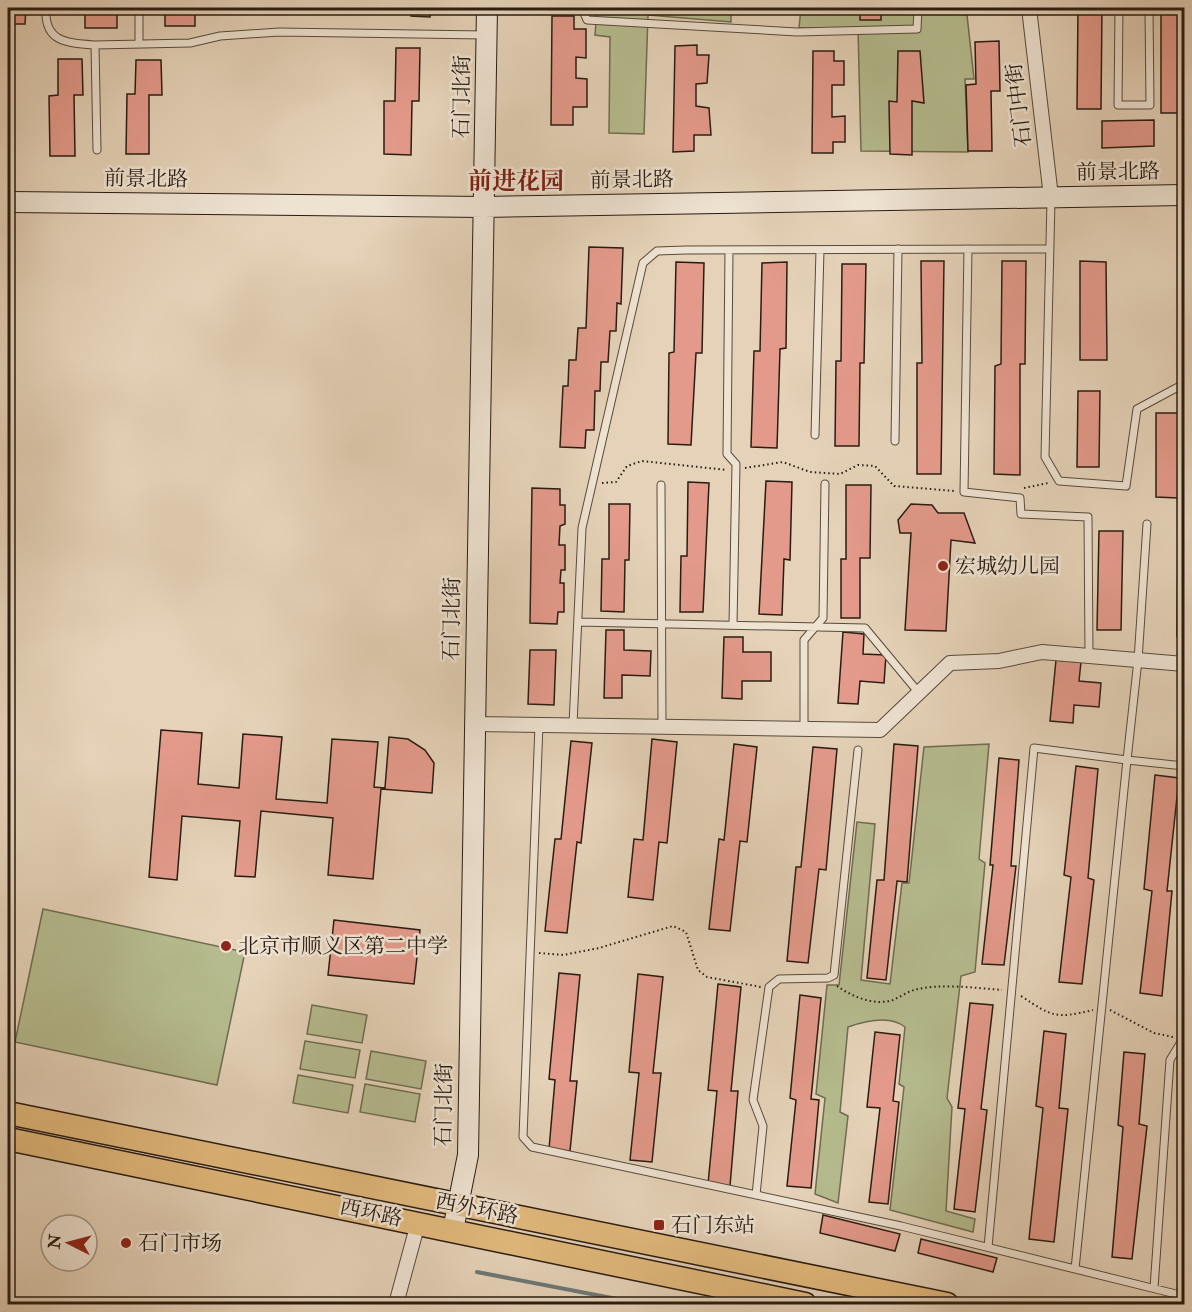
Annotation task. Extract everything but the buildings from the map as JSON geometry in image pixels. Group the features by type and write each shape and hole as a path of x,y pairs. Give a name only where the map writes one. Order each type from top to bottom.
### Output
{"main road":[{"name":"西外环路","path":"8,1113 182,1151 947,1305"},
{"name":"西环路","path":"8,1138 805,1305"}],"street":[{"name":"石门北街","path":"453,1230 468,1155 487,8"},
{"name":"石门中街","path":"1029,8 1051,197"},
{"name":"前景北路","path":"8,202 484,207 1185,195"},
{"path":"474,724 880,730 950,663 999,661 1042,652 1185,664"},
{"path":"396,1305 418,1223"}],"lane":[{"path":"46,8 45,23 52,36 75,43 95,45 190,43 220,36 279,32 487,35"},
{"path":"139,44 140,8"},
{"path":"582,8 587,20 797,32 917,29 918,8"},
{"path":"1119,8 1118,105 1150,105 1149,8"},
{"path":"95,45 97,150"},
{"path":"1051,197 1045,457 1059,481 1126,486 1137,409 1178,387 1185,389"},
{"path":"814,435 820,249"},
{"path":"896,441 898,249"},
{"path":"968,249 964,492 1020,498 1021,514 1088,517 1089,656"},
{"path":"573,725 582,528 643,262 657,251 1050,249"},
{"path":"729,250 727,454 736,464 733,625"},
{"path":"661,484 662,727"},
{"path":"804,729 804,640 823,618 825,484"},
{"path":"1075,1269 1138,660 1147,524"},
{"path":"578,622 865,628 919,693"},
{"path":"539,725 523,1137 532,1147 988,1247 1185,1296"},
{"path":"988,1247 1034,748 1185,766"},
{"path":"756,1195 763,1126 753,1100 769,987 779,979 828,978 834,975 858,750"},
{"path":"1154,1288 1170,1060 1185,1036"}],"path":[{"path":"530,952 564,955 673,926 686,932 698,970 707,977 753,988 769,987"}],"green space":[{"path":"597,8 731,8 731,22 648,15 644,134 609,133 610,37 595,35"},
{"path":"801,8 953,8 953,13 967,15 974,79 965,79 968,152 861,151 858,28 799,28"},
{"path":"989,744 979,859 985,863 975,972 961,976 947,1098 952,1107 946,1211 975,1219 973,1232 890,1210 904,1087 899,1084 905,1027 885,1020 870,1021 848,1027 840,1112 848,1116 838,1203 815,1194 825,1098 816,1094 827,985 839,985 857,822 875,824 861,980 890,984 902,883 909,883 924,747"},
{"path":"43,909 245,952 217,1085 15,1042"},
{"path":"312,1005 367,1015 362,1043 307,1034"},
{"path":"305,1041 360,1050 355,1078 300,1069"},
{"path":"371,1051 426,1061 421,1089 366,1079"},
{"path":"298,1075 353,1085 348,1113 293,1103"},
{"path":"365,1084 420,1094 415,1122 360,1112"}],"waterway":[{"path":"477,1272 643,1304"}],"place":[{"name":"宏城幼儿园","path":"943,566"},
{"name":"北京市顺义区第二中学","path":"226,946"},
{"name":"石门东站","path":"659,1225"},
{"name":"石门市场","path":"126,1243"}],"district":[{"name":"前进花园","path":"516,181"}]}
